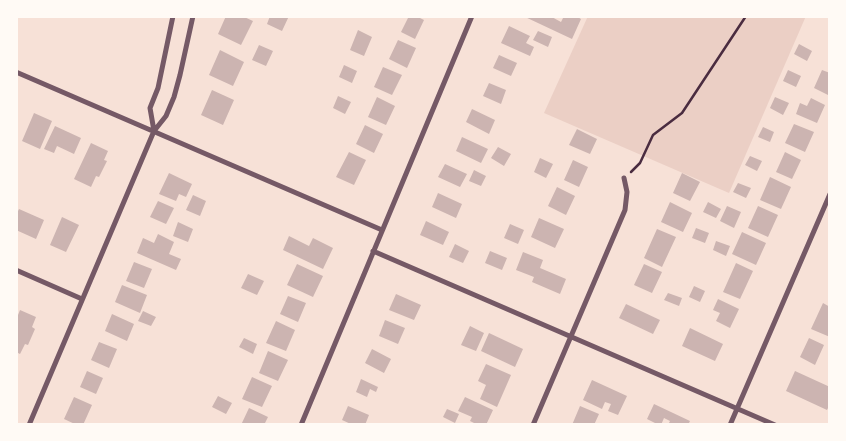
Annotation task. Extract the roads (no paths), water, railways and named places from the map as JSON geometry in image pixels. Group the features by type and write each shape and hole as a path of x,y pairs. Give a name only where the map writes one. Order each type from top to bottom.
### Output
{"street":[{"path":"154,132 150,108 158,88 173,16"},
{"path":"29,425 154,132 166,116 174,97 192,16"},
{"path":"301,425 472,16"},
{"path":"16,72 382,230"},
{"path":"533,425 625,210 627,192 624,178"},
{"path":"730,425 830,194"},
{"path":"373,251 775,425"},
{"path":"16,270 82,299"}]}
